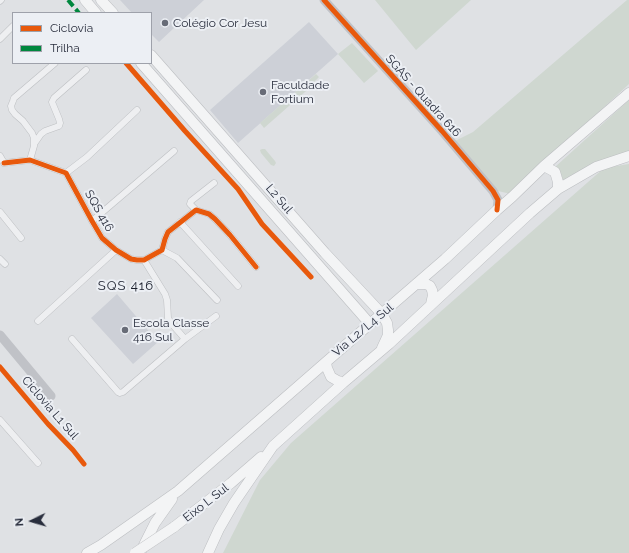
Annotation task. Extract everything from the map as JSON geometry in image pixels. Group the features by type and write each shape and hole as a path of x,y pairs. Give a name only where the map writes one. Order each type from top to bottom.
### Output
{"main road":[{"path":"85,0 95,12"},
{"path":"101,0 112,12"},
{"name":"L2 Sul","path":"152,56 330,258 382,314 387,323 388,330 388,335 382,350"},
{"name":"L2 Sul","path":"142,64 370,324"},
{"name":"Via L2/L4 Sul","path":"87,553 101,545 178,491 417,284 544,166 629,93"},
{"path":"198,128 202,121 208,119"},
{"path":"208,553 219,529 234,503 273,446 382,350 558,189 596,167 629,156"},
{"path":"544,166 555,172 558,182 558,189"},
{"path":"300,243 306,242 310,234"},
{"path":"417,284 426,284 430,286 433,295 431,304"},
{"path":"326,362 331,377 343,383"},
{"name":"Eixo L Sul","path":"135,553 174,527 231,483 273,446"},
{"path":"140,553 155,523 178,491"}],"street":[{"name":"SGAS - Quadra 616","path":"324,0 442,131 493,191 498,200 497,210"},
{"path":"0,39 12,27"},
{"path":"34,146 34,138 32,133 15,114 11,106 14,98 54,64"},
{"path":"30,160 34,146 41,134 59,126 59,119 52,102 54,98 86,70"},
{"path":"0,156 2,165 30,160 66,173 87,156 137,110"},
{"name":"SQS 416","path":"92,221 174,151"},
{"name":"SQS 416","path":"66,173 102,238 116,250 131,259 144,260"},
{"path":"214,183 191,201 190,204 196,210 209,214 215,219 256,267"},
{"path":"493,191 504,196 512,197"},
{"path":"185,339 168,318 167,300 165,294 144,260 162,250 168,232 196,210"},
{"path":"0,212 21,238"},
{"path":"180,222 238,286"},
{"path":"38,321 116,250"},
{"path":"162,250 177,258 217,300"},
{"path":"72,339 120,393 185,339 216,316"},
{"path":"0,335 51,396"},
{"path":"0,420 38,463"}],"shaded area":[{"name":"Colégio Cor Jesu","path":"120,0 204,0 159,42 152,35 152,12 131,12"},
{"path":"375,0 471,0 416,50"},
{"path":"627,0 629,0 629,84 511,194 498,191 455,141 473,132"},
{"name":"Faculdade Fortium","path":"309,22 338,54 238,143 210,110"},
{"path":"352,43 378,71 364,83 338,54"},
{"path":"316,74 319,77 313,83 314,84 264,128 260,123"},
{"path":"629,100 629,153 564,182 560,172 555,167"},
{"path":"265,149 275,161 276,163 274,166 271,165 261,153 260,150"},
{"path":"629,164 629,553 223,553 260,480 291,443 604,168"},
{"name":"Escola Classe 416 Sul","path":"117,294 158,342 133,364 91,318"}],"marked path":[{"path":"68,0 78,12"}],"cycle path":[{"path":"324,0 442,131 493,191 498,200 497,210"},
{"path":"127,64 238,189 262,224 311,277"},
{"path":"4,163 30,160 66,173 102,238 116,250 131,259 144,260 162,250 168,232 196,210 209,214 215,219 256,267"},
{"name":"Ciclovia L1 Sul","path":"0,367 84,464"}],"place":[{"name":"Colégio Cor Jesu","path":"165,23"},
{"name":"Faculdade Fortium","path":"263,92"},
{"name":"Escola Classe 416 Sul","path":"125,330"}],"district":[{"name":"SQS 416","path":"126,286"}]}
